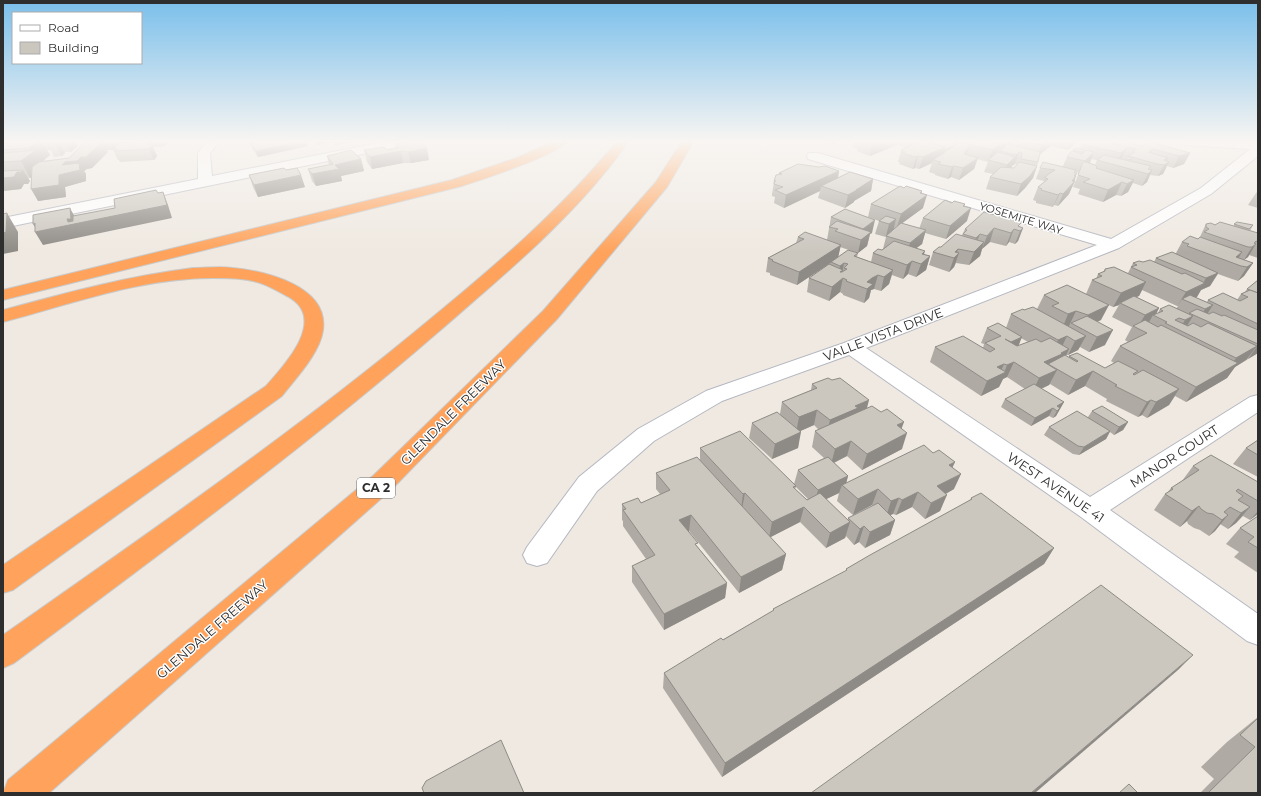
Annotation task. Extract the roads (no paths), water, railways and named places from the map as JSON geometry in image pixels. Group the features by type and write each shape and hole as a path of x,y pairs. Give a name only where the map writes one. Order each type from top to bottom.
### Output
{"highway":[{"path":"3,295 457,183 471,178"},
{"path":"3,652 258,468 397,359 492,276 555,218 592,178"},
{"name":"GLENDALE FREEWAY","path":"21,793 383,482 550,315 666,178"},
{"path":"3,316 140,280 176,274 222,272 257,277 285,285 303,298 314,315 313,334 300,360 274,391 3,581"}],"street":[{"path":"205,178 205,183"},
{"path":"3,223 228,178"},
{"name":"YOSEMITE WAY","path":"888,178 1113,245"},
{"name":"VALLE VISTA DRIVE","path":"538,556 588,484 646,435 714,396 851,348 1113,245 1206,191 1223,178"},
{"name":"WEST AVENUE 41","path":"851,348 1090,510 1258,631"},
{"name":"MANOR COURT","path":"1090,510 1258,402"}]}
